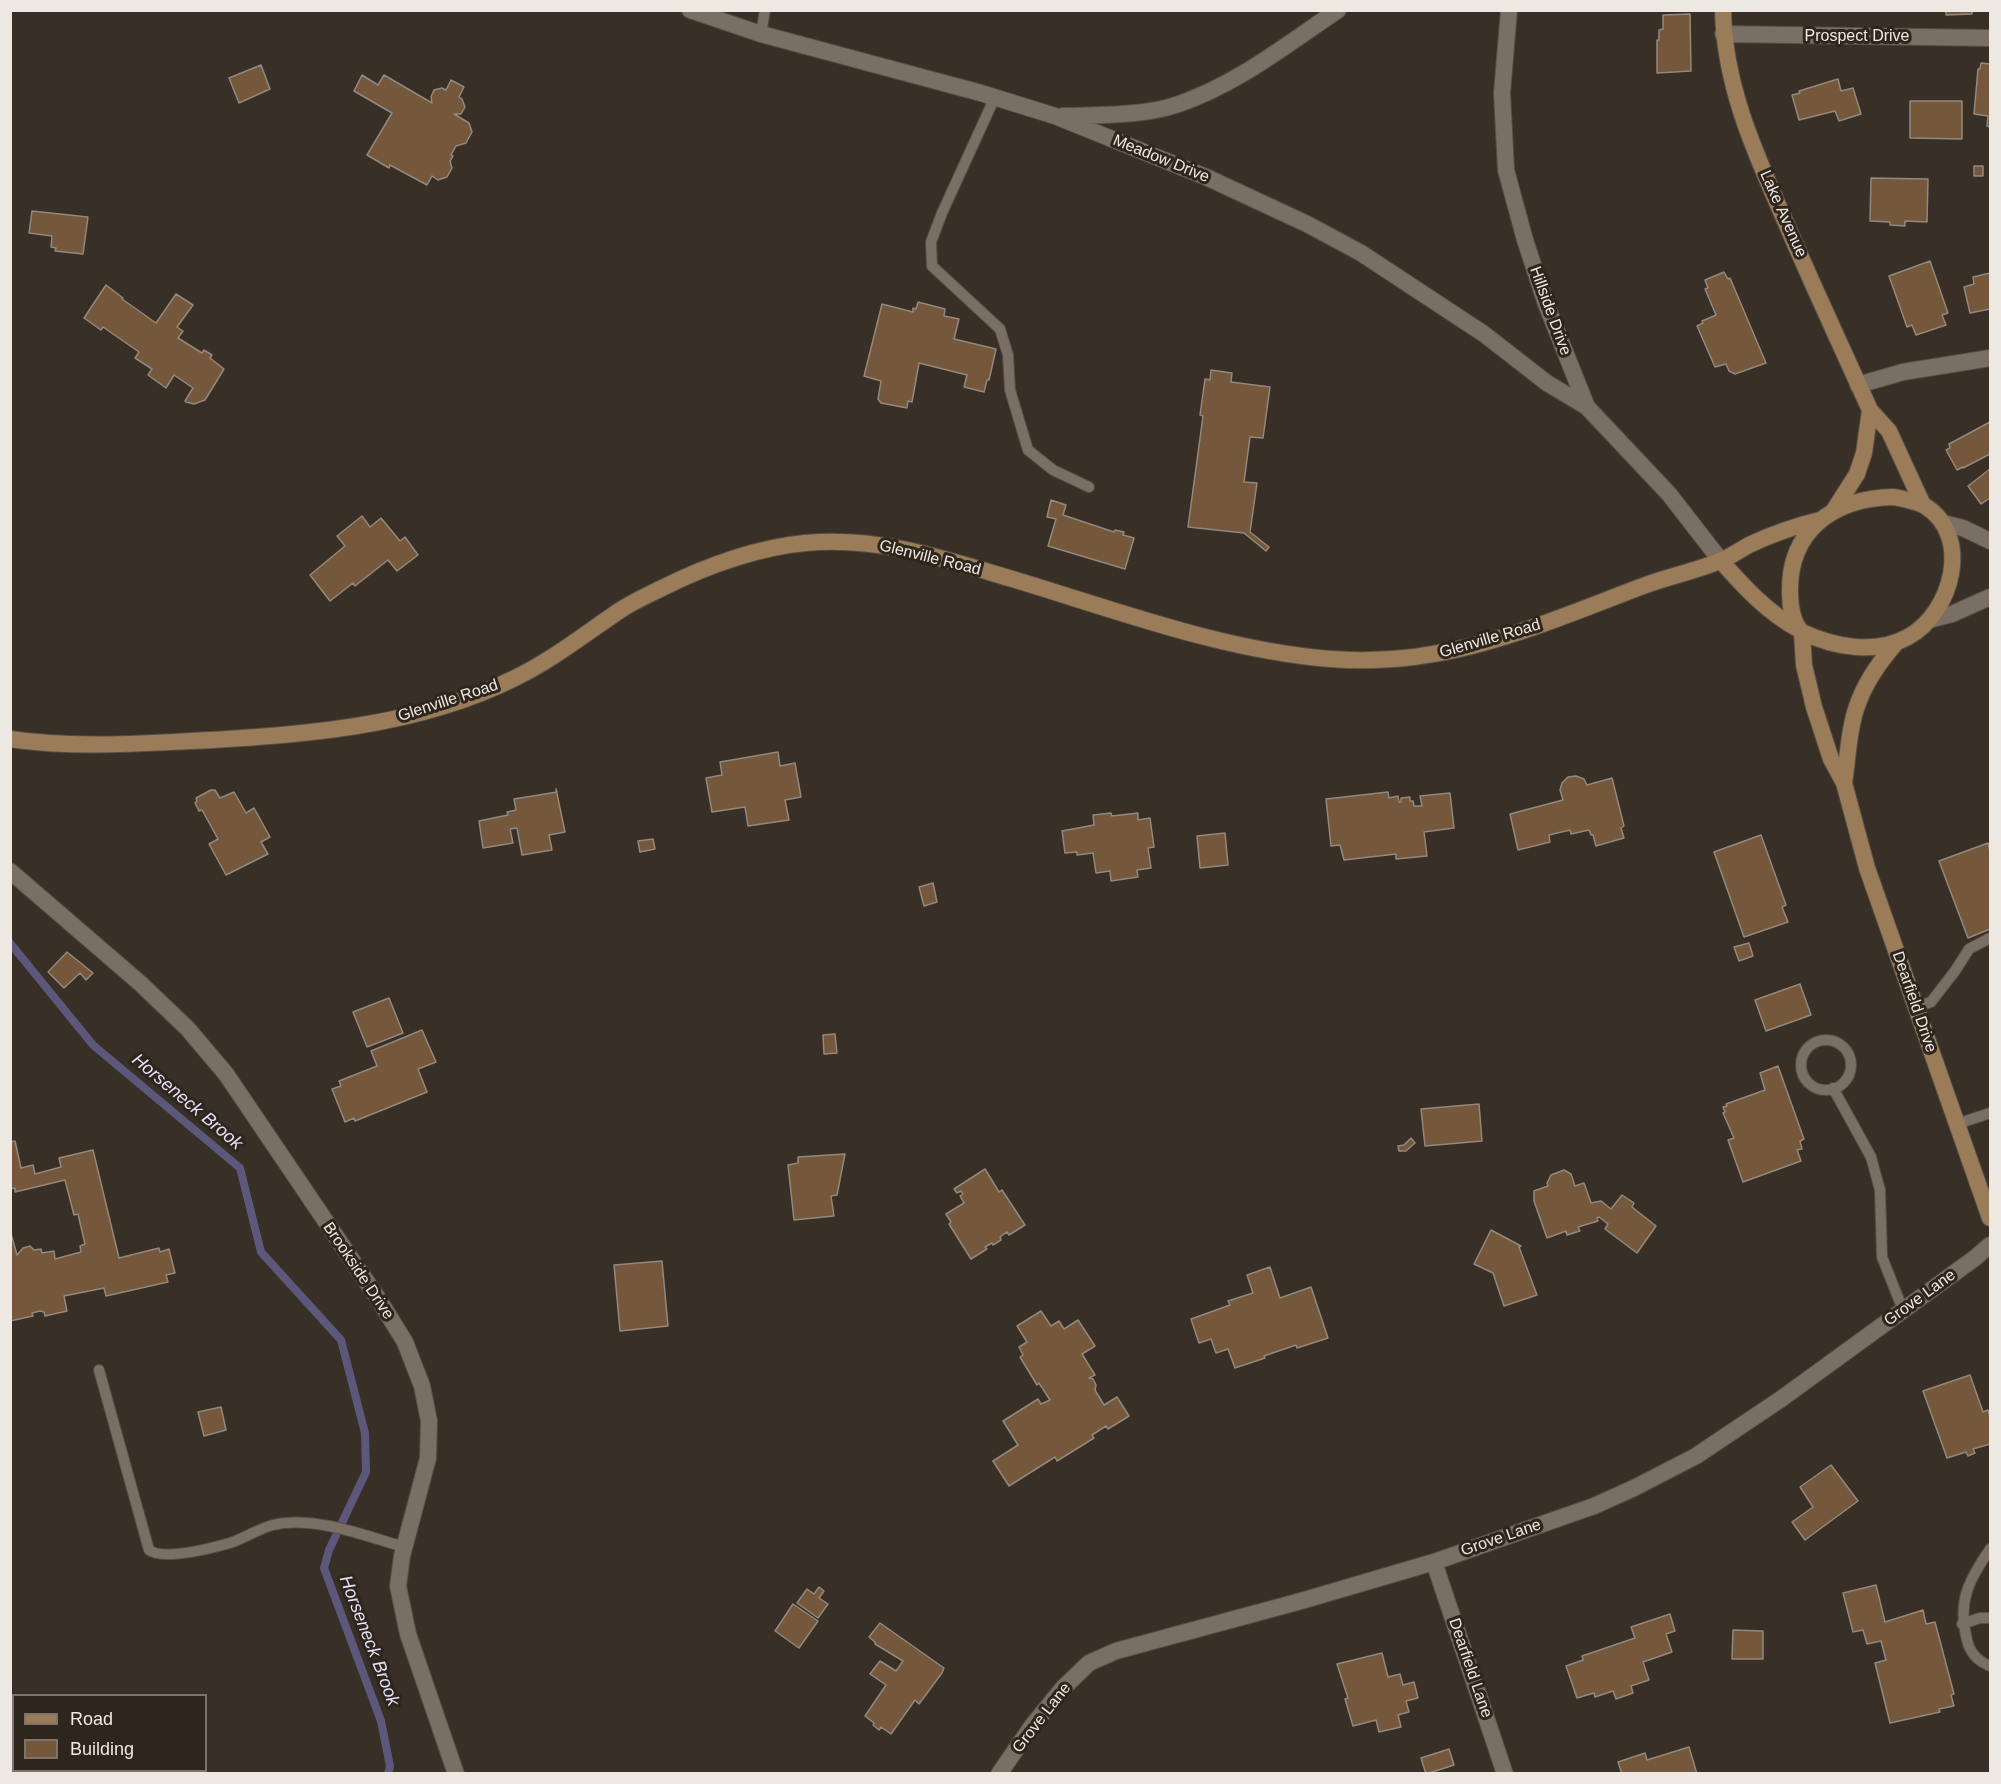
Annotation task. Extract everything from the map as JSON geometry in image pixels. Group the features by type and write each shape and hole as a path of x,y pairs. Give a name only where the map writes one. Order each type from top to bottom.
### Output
{"main road":[{"name":"Lake Avenue","path":"1723,10 1723,34 1732,83 1750,140 1858,385 1870,410 1889,431 1923,505"},
{"path":"1800,631 1790,598 1792,564 1797,549 1807,534 1827,515 1857,474 1864,453 1870,410"},
{"path":"1721,561 1745,588 1778,616 1800,631 1834,644 1851,647 1897,642 1909,636 1929,620 1941,605 1950,582 1952,555 1943,523 1923,505 1894,497 1863,499 1827,515"},
{"name":"Glenville Road","path":"10,739 30,742 117,745 240,738 384,722 436,709 478,695 519,677 573,645 622,608 700,569 754,552 805,543 864,542 922,552 1225,642 1319,658 1373,661 1461,650 1531,629 1650,583 1721,561 1751,544 1793,526 1827,515"},
{"name":"Dearfield Drive","path":"1800,631 1804,665 1814,707 1831,759 1844,783 1867,868 1990,1218"},
{"name":"Dearfield Drive","path":"1844,783 1855,711 1864,687 1884,656 1897,642"}],"street":[{"name":"Meadow Drive","path":"690,10 761,34 1055,116 1206,177 1361,253 1484,334 1547,383 1587,407"},
{"path":"1055,116 1120,115 1174,106 1217,88 1262,62 1338,10"},
{"name":"Hillside Drive","path":"1509,10 1502,93 1506,170 1525,240 1546,304 1587,407 1669,494 1721,561"},
{"name":"Prospect Drive","path":"1723,34 1990,38"},
{"path":"1858,385 1903,372 1990,358"},
{"path":"1943,523 1963,528 1990,541"},
{"path":"1929,620 1952,614 1990,597"},
{"name":"Brookside Drive","path":"10,871 141,984 188,1029 226,1074 405,1342 422,1386 429,1421 428,1458 404,1546 398,1586 408,1634 456,1773"},
{"name":"Grove Lane","path":"999,1773 1032,1726 1063,1688 1089,1663 1116,1651 1434,1562 1594,1506 1634,1488 1696,1456 1781,1399 1990,1245"},
{"name":"Dearfield Lane","path":"1434,1562 1505,1773"}],"lane":[{"path":"761,34 765,10"},
{"path":"994,98 931,242 932,266 1000,329 1008,355 1010,390 1028,450 1053,470 1089,487"},
{"path":"1916,1007 1931,1002 1969,949 1990,938"},
{"path":"1830,1041 1844,1048 1849,1055 1850,1071 1846,1079 1833,1088 1825,1090 1810,1084 1801,1071 1803,1055 1814,1043 1830,1041"},
{"path":"1833,1088 1871,1157 1880,1190 1882,1257 1904,1310"},
{"path":"1957,1124 1990,1113"},
{"path":"99,1370 149,1550 153,1553 162,1555 194,1551 231,1543 286,1522 304,1522 330,1527 404,1546"},
{"path":"1990,1549 1973,1574 1963,1600 1962,1624 1969,1650 1981,1662 1990,1666"},
{"path":"1962,1624 1980,1618 1990,1618"}],"building":[{"path":"1946,10 1972,10 1972,14 1946,15"},
{"path":"1690,14 1691,71 1657,73 1657,40 1659,40 1659,30 1663,29 1663,15"},
{"path":"1981,63 1990,64 1990,127 1987,126 1988,116 1974,114 1978,69"},
{"path":"261,65 270,89 239,103 229,78"},
{"path":"362,75 378,85 384,75 432,103 431,97 434,90 442,88 446,90 451,80 464,87 459,97 465,107 461,114 454,114 469,123 472,132 466,143 456,146 451,155 453,156 450,161 452,168 447,177 438,180 432,176 427,185 367,155 392,113 354,91"},
{"path":"1838,79 1841,91 1853,88 1861,114 1839,121 1835,111 1799,120 1792,95"},
{"path":"1910,101 1962,101 1962,139 1910,138"},
{"path":"1974,166 1983,166 1983,176 1974,176"},
{"path":"1871,178 1928,179 1927,222 1905,221 1905,226 1890,225 1890,222 1870,221"},
{"path":"32,211 88,217 83,254 55,251 56,248 51,247 52,236 29,233"},
{"path":"1930,261 1948,313 1942,315 1946,325 1916,335 1912,325 1907,327 1889,276"},
{"path":"1724,272 1728,279 1730,278 1766,363 1735,374 1729,371 1726,364 1715,367 1697,326 1703,323 1702,321 1716,315 1705,289 1708,288 1705,280"},
{"path":"1990,273 1990,309 1970,313 1964,287 1974,284 1973,277"},
{"path":"106,285 156,323 176,294 193,305 177,327 183,331 178,338 202,353 204,350 212,355 210,358 224,369 205,400 194,404 186,402 193,388 174,375 166,388 148,375 152,369 135,358 139,352 103,327 101,330 84,318"},
{"path":"918,302 945,309 944,316 959,319 954,339 996,349 984,392 964,387 967,375 919,363 912,402 908,401 907,408 881,403 878,399 881,381 864,376 882,304 913,312"},
{"path":"1211,370 1232,373 1231,382 1270,387 1263,438 1250,437 1244,482 1257,483 1250,532 1269,547 1266,551 1244,533 1188,527 1203,416 1200,415 1205,379 1210,380"},
{"path":"1990,422 1990,454 1957,470 1946,450 1950,448 1949,444"},
{"path":"1990,469 1990,498 1981,504 1968,486"},
{"path":"1051,500 1066,505 1063,515 1114,532 1115,530 1124,532 1123,535 1134,538 1125,569 1048,546 1056,519 1047,517"},
{"path":"362,516 370,527 381,518 400,541 405,537 418,555 397,571 388,560 355,586 353,583 330,601 310,575 345,546 337,536"},
{"path":"778,752 780,766 795,763 801,797 785,800 789,820 748,826 745,807 712,812 706,778 722,775 720,762"},
{"path":"1576,776 1584,779 1587,785 1612,778 1624,826 1621,828 1624,838 1596,846 1589,830 1571,834 1570,830 1549,835 1550,842 1518,850 1510,814 1563,800 1560,790 1562,783 1568,777"},
{"path":"215,790 220,798 234,792 246,813 254,808 270,837 261,842 268,854 226,875 209,844 218,839 202,810 199,811 195,803 196,798"},
{"path":"557,792 565,832 549,835 552,850 522,855 517,828 510,829 513,843 483,848 479,821 508,815 507,812 516,810 514,799"},
{"path":"1388,792 1389,798 1398,796 1399,802 1401,798 1410,797 1414,806 1422,806 1420,796 1450,793 1454,828 1424,832 1427,856 1396,859 1396,854 1344,860 1340,845 1331,846 1326,799"},
{"path":"1111,813 1112,816 1138,813 1138,820 1150,818 1154,847 1148,848 1151,868 1137,870 1138,877 1111,881 1110,871 1096,873 1093,853 1077,855 1077,852 1065,853 1062,831 1094,825 1093,815"},
{"path":"1225,833 1228,865 1200,868 1197,836"},
{"path":"1761,835 1786,905 1782,907 1788,922 1744,937 1714,852"},
{"path":"653,839 655,849 640,852 638,841"},
{"path":"1988,843 1990,851 1990,929 1968,938 1939,861"},
{"path":"933,883 937,902 924,906 919,887"},
{"path":"1749,943 1753,956 1739,961 1734,947"},
{"path":"67,952 93,973 86,980 80,973 64,988 48,972"},
{"path":"1800,984 1811,1015 1766,1031 1755,1000"},
{"path":"389,998 403,1033 367,1047 353,1012"},
{"path":"422,1030 436,1062 418,1069 427,1092 355,1121 354,1118 345,1122 332,1089 341,1086 339,1081 377,1066 371,1051"},
{"path":"835,1034 837,1053 824,1054 823,1035"},
{"path":"1778,1066 1804,1139 1800,1141 1802,1149 1797,1150 1801,1161 1743,1182 1728,1140 1734,1138 1723,1113 1725,1112 1723,1107 1765,1090 1760,1073"},
{"path":"1479,1104 1482,1141 1425,1146 1421,1109"},
{"path":"1411,1138 1415,1143 1406,1151 1399,1151 1398,1146 1404,1145"},
{"path":"15,1141 21,1168 33,1165 35,1174 61,1167 59,1158 93,1150 119,1258 159,1248 160,1252 169,1249 175,1273 166,1275 168,1282 106,1296 104,1288 64,1296 67,1311 45,1316 44,1312 40,1311 32,1313 33,1316 10,1321 10,1230 17,1255 23,1248 30,1246 34,1250 41,1249 42,1253 54,1251 55,1259 81,1252 80,1246 85,1244 78,1214 74,1215 65,1180 15,1192 15,1188 10,1189 10,1142"},
{"path":"845,1154 837,1195 831,1196 834,1216 794,1220 788,1165 798,1163 798,1157"},
{"path":"985,1169 999,1192 1002,1190 1025,1225 1009,1235 1007,1232 1000,1237 1001,1240 985,1247 987,1249 971,1259 949,1224 951,1222 946,1214 964,1203 960,1196 963,1194 961,1191 957,1193 954,1189"},
{"path":"1564,1170 1571,1174 1575,1186 1584,1183 1591,1203 1601,1201 1611,1209 1622,1195 1634,1203 1632,1207 1656,1226 1637,1253 1605,1229 1608,1224 1599,1217 1598,1221 1578,1227 1580,1231 1567,1235 1566,1231 1547,1238 1534,1201 1534,1191 1548,1186 1551,1175"},
{"path":"1491,1230 1521,1246 1519,1247 1537,1295 1504,1306 1493,1273 1474,1264"},
{"path":"662,1261 668,1326 620,1331 614,1265"},
{"path":"1270,1267 1280,1298 1311,1287 1328,1338 1297,1348 1296,1345 1235,1368 1228,1349 1216,1353 1211,1339 1199,1343 1191,1319 1230,1305 1228,1301 1253,1293 1247,1275"},
{"path":"1041,1311 1051,1326 1059,1321 1064,1329 1078,1320 1095,1346 1082,1354 1095,1375 1089,1378 1093,1379 1096,1385 1095,1390 1104,1405 1117,1397 1129,1416 1108,1429 1106,1426 1092,1435 1094,1438 1057,1461 1055,1457 1009,1486 993,1461 1018,1445 1003,1421 1038,1399 1041,1404 1050,1400 1039,1383 1037,1385 1020,1357 1023,1355 1019,1347 1027,1342 1017,1326"},
{"path":"1970,1375 1983,1412 1988,1410 1990,1444 1973,1449 1975,1453 1968,1456 1966,1452 1947,1458 1923,1391"},
{"path":"221,1407 226,1430 204,1436 198,1412"},
{"path":"1831,1465 1858,1501 1805,1540 1792,1522 1813,1507 1800,1487"},
{"path":"1876,1585 1885,1622 1923,1610 1926,1624 1935,1622 1954,1694 1951,1695 1954,1706 1939,1709 1940,1712 1890,1723 1875,1663 1886,1660 1881,1641 1867,1644 1863,1630 1853,1632 1843,1593"},
{"path":"819,1587 824,1591 819,1598 828,1604 818,1618 797,1603 807,1589 814,1594"},
{"path":"793,1604 818,1621 799,1648 775,1631"},
{"path":"1670,1614 1675,1631 1666,1634 1672,1652 1643,1662 1649,1680 1631,1686 1633,1693 1616,1699 1613,1691 1595,1697 1594,1693 1577,1698 1566,1666 1583,1660 1582,1656 1635,1638 1631,1627"},
{"path":"880,1623 944,1668 919,1704 915,1700 891,1734 881,1727 879,1730 865,1716 886,1685 870,1674 880,1661 896,1671 903,1661 875,1644 869,1637"},
{"path":"1733,1630 1763,1631 1763,1659 1732,1659"},
{"path":"1382,1653 1388,1677 1400,1674 1403,1685 1414,1682 1418,1698 1406,1701 1409,1712 1398,1715 1401,1727 1379,1732 1376,1720 1353,1726 1345,1699 1348,1698 1337,1664"},
{"path":"1689,1747 1697,1774 1622,1774 1618,1762 1645,1753 1647,1760"},
{"path":"1449,1749 1454,1765 1426,1774 1421,1758"},
{"path":"12,1769 12,1772 142,1772 142,1774 10,1774"}],"waterway":[{"name":"Horseneck Brook","path":"10,943 93,1045 240,1168 261,1252 341,1340 365,1433 366,1472 329,1550 324,1568 381,1721 390,1766 388,1774"}]}
